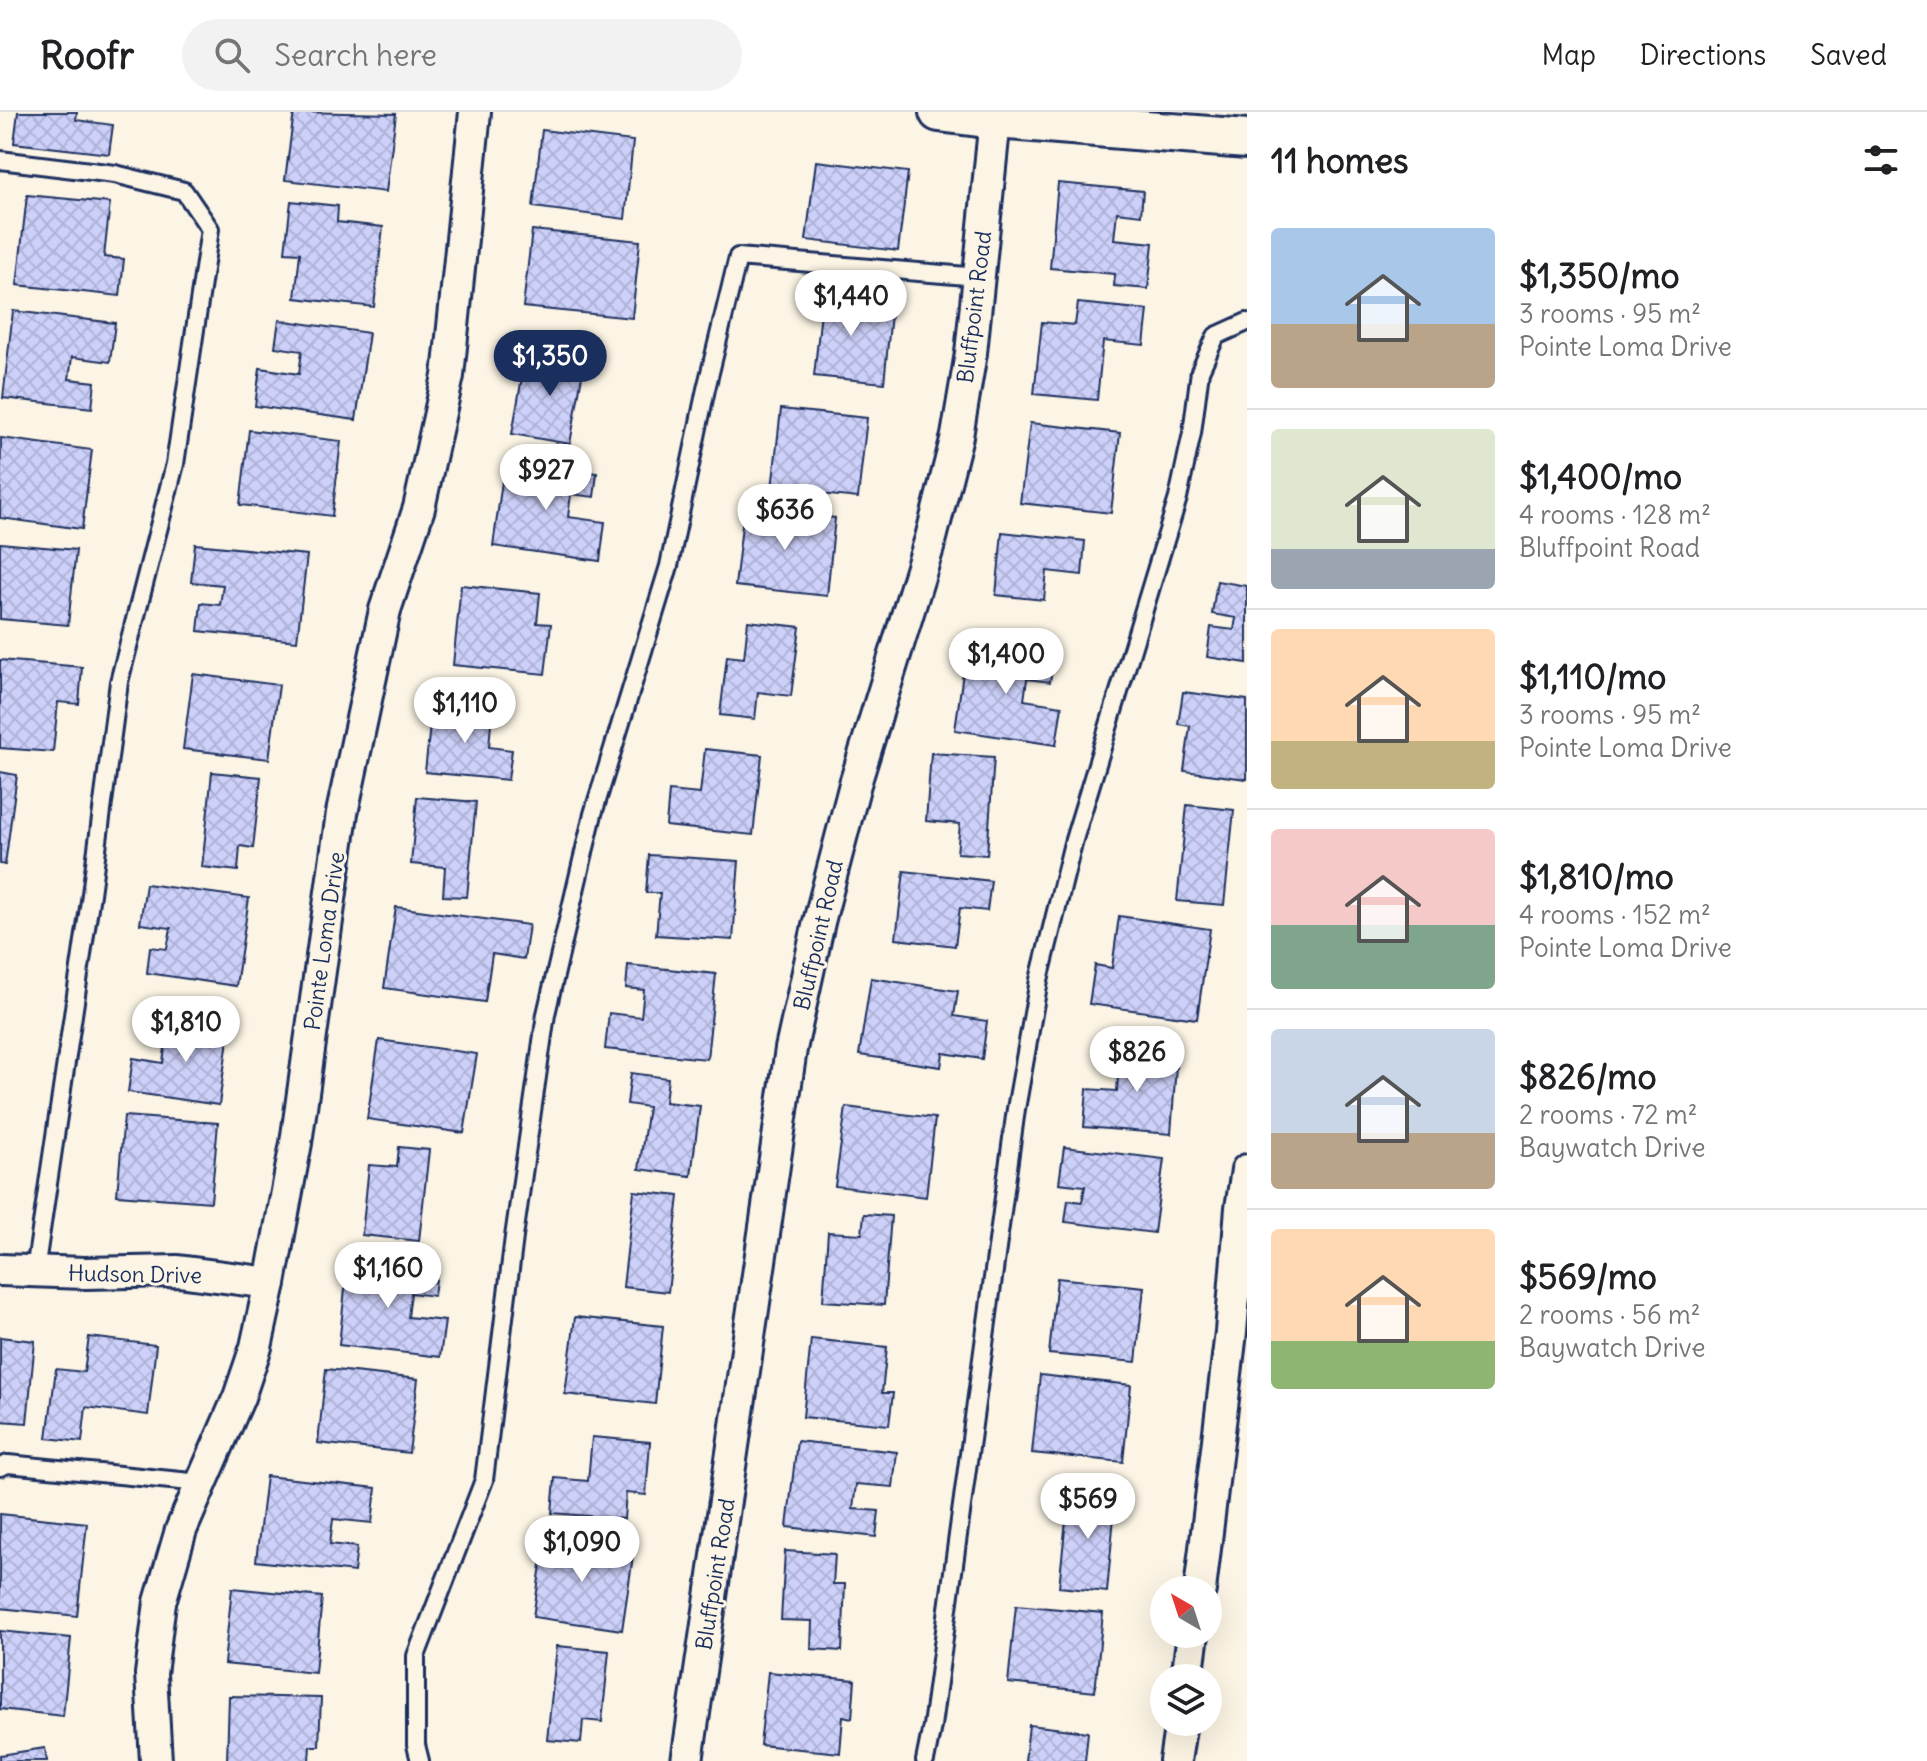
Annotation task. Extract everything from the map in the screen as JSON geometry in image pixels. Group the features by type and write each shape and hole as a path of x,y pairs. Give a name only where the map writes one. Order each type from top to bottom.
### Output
{"street":[{"name":"Pointe Loma Drive","path":"156,1761 151,1674 160,1602 181,1530 252,1360 270,1283 296,1143 342,813 385,610 419,508 448,376 475,112"},
{"path":"939,112 1247,139"},
{"name":"Bluffpoint Road","path":"687,1761 791,1049 819,922 855,784 931,538 957,436 971,353 995,119"},
{"path":"1202,1576 1247,1170"},
{"name":"Hudson Drive","path":"0,1270 178,1271 270,1283"},
{"path":"1175,1761 1179,1736"}],"lane":[{"path":"0,160 115,174 184,191 210,229 175,464 119,682 35,1271"},
{"path":"420,1761 416,1745 416,1656 484,1480 546,1014 593,814 669,566 706,389 738,257 979,277"},
{"path":"925,1761 1016,1109 1039,980 1073,843 1178,498 1192,433 1200,371 1216,336 1247,322"},
{"path":"0,1467 8,1464 201,1483"}],"building":[{"path":"18,112 77,112 76,120 113,125 109,154 14,143"},
{"path":"294,112 396,114 386,192 285,180"},
{"path":"542,130 633,141 625,219 533,207"},
{"path":"816,161 908,172 898,251 806,240"},
{"path":"1058,183 1143,191 1141,215 1117,212 1114,239 1153,243 1148,289 1114,286 1115,274 1050,268"},
{"path":"27,195 110,203 104,257 124,259 120,296 17,285"},
{"path":"291,201 338,206 337,222 383,227 374,307 295,298 300,253 285,252"},
{"path":"532,230 640,241 632,318 523,307"},
{"path":"824,284 862,288 859,311 891,314 884,383 814,376"},
{"path":"1078,303 1148,310 1144,345 1103,341 1097,400 1034,394 1042,322 1075,325"},
{"path":"13,311 115,323 110,362 72,357 69,379 95,382 92,408 3,398"},
{"path":"279,320 369,333 356,420 255,406 260,368 299,374 302,351 275,347"},
{"path":"553,348 586,353 570,444 512,434 524,366 549,371"},
{"path":"781,409 867,418 858,498 772,489"},
{"path":"1030,423 1120,433 1111,513 1020,503"},
{"path":"249,430 341,441 332,516 240,505"},
{"path":"1,438 92,450 82,529 0,518"},
{"path":"505,460 597,473 594,497 571,494 568,517 605,522 600,561 493,546"},
{"path":"744,508 835,518 827,596 735,586"},
{"path":"1002,532 1085,541 1082,575 1047,571 1044,600 996,595"},
{"path":"0,543 76,550 68,625 0,619"},
{"path":"195,544 307,555 297,641 198,631 201,603 220,605 223,585 191,582"},
{"path":"1217,581 1247,586 1247,663 1207,657 1211,627 1234,630 1236,618 1212,614"},
{"path":"461,585 540,593 537,623 551,624 545,674 453,665"},
{"path":"748,621 800,627 791,696 758,692 755,719 720,715 727,656 744,658"},
{"path":"967,644 1054,657 1050,682 1027,679 1024,700 1062,706 1056,745 955,730"},
{"path":"0,660 82,667 79,704 58,702 53,752 0,748"},
{"path":"193,674 279,685 269,759 183,749"},
{"path":"1183,692 1247,700 1247,779 1184,771 1190,726 1178,724"},
{"path":"432,706 492,712 489,747 512,750 508,780 425,772"},
{"path":"705,749 762,755 753,835 666,826 669,791 700,794"},
{"path":"931,753 994,757 987,855 957,853 960,824 926,821"},
{"path":"0,772 17,775 5,865 0,864"},
{"path":"212,772 261,777 253,848 240,846 238,871 202,867"},
{"path":"417,797 476,802 467,897 443,896 445,867 411,864"},
{"path":"1187,805 1234,810 1224,905 1177,901"},
{"path":"649,855 739,861 733,940 656,935 660,893 646,893"},
{"path":"904,871 991,881 987,911 960,908 955,946 896,939"},
{"path":"146,884 249,898 236,986 147,973 150,947 167,949 171,928 140,924"},
{"path":"396,907 529,925 524,959 492,954 485,1002 384,988"},
{"path":"1119,916 1210,929 1197,1019 1089,1004 1095,965 1112,968"},
{"path":"628,965 716,974 707,1059 605,1049 609,1013 641,1017 644,990 626,988"},
{"path":"871,978 958,991 954,1016 987,1021 982,1059 943,1053 941,1067 859,1055"},
{"path":"169,1017 230,1025 219,1105 128,1092 133,1058 163,1063"},
{"path":"379,1040 477,1054 464,1133 367,1119"},
{"path":"1120,1048 1177,1052 1171,1134 1084,1127 1087,1089 1117,1091"},
{"path":"631,1073 668,1078 665,1102 700,1106 691,1176 639,1169 648,1107 627,1104"},
{"path":"846,1107 935,1118 926,1197 835,1186"},
{"path":"124,1116 218,1123 211,1202 117,1195"},
{"path":"399,1147 429,1150 419,1241 362,1235 369,1165 397,1167"},
{"path":"1064,1147 1164,1159 1154,1233 1065,1222 1068,1200 1082,1202 1085,1186 1059,1183"},
{"path":"634,1191 679,1196 668,1292 623,1287"},
{"path":"864,1214 891,1216 884,1305 823,1301 828,1232 862,1234"},
{"path":"348,1261 437,1271 434,1296 411,1293 408,1317 445,1321 440,1357 339,1345"},
{"path":"1057,1278 1144,1287 1136,1362 1049,1354"},
{"path":"575,1317 663,1326 655,1404 565,1394"},
{"path":"0,1337 35,1341 27,1423 0,1421"},
{"path":"89,1337 156,1345 148,1415 86,1407 82,1442 47,1438 56,1369 84,1372"},
{"path":"811,1339 887,1347 882,1393 893,1393 889,1425 803,1417"},
{"path":"326,1369 418,1379 409,1453 318,1443"},
{"path":"1040,1375 1131,1385 1123,1462 1032,1453"},
{"path":"592,1437 650,1442 646,1495 626,1493 624,1519 552,1513 555,1478 588,1481"},
{"path":"797,1441 897,1452 893,1487 856,1484 853,1509 879,1511 876,1537 787,1527"},
{"path":"266,1476 376,1488 372,1523 333,1519 330,1544 357,1547 354,1572 256,1561"},
{"path":"1069,1491 1116,1495 1107,1592 1059,1587"},
{"path":"0,1514 87,1523 77,1616 0,1608"},
{"path":"546,1533 578,1538 577,1548 633,1556 622,1630 533,1617"},
{"path":"785,1551 835,1554 833,1584 845,1584 842,1651 811,1649 812,1621 781,1620"},
{"path":"232,1588 322,1597 315,1673 224,1664"},
{"path":"1016,1605 1103,1613 1095,1692 1008,1683"},
{"path":"0,1631 71,1638 63,1716 0,1709"},
{"path":"557,1646 609,1651 602,1722 583,1720 581,1743 547,1740"},
{"path":"768,1672 855,1680 852,1718 843,1716 840,1753 760,1745"},
{"path":"229,1696 321,1698 319,1746 310,1746 309,1761 227,1761"},
{"path":"1029,1725 1088,1732 1085,1761 1025,1761"},
{"path":"45,1748 47,1761 0,1761 0,1755"}]}
